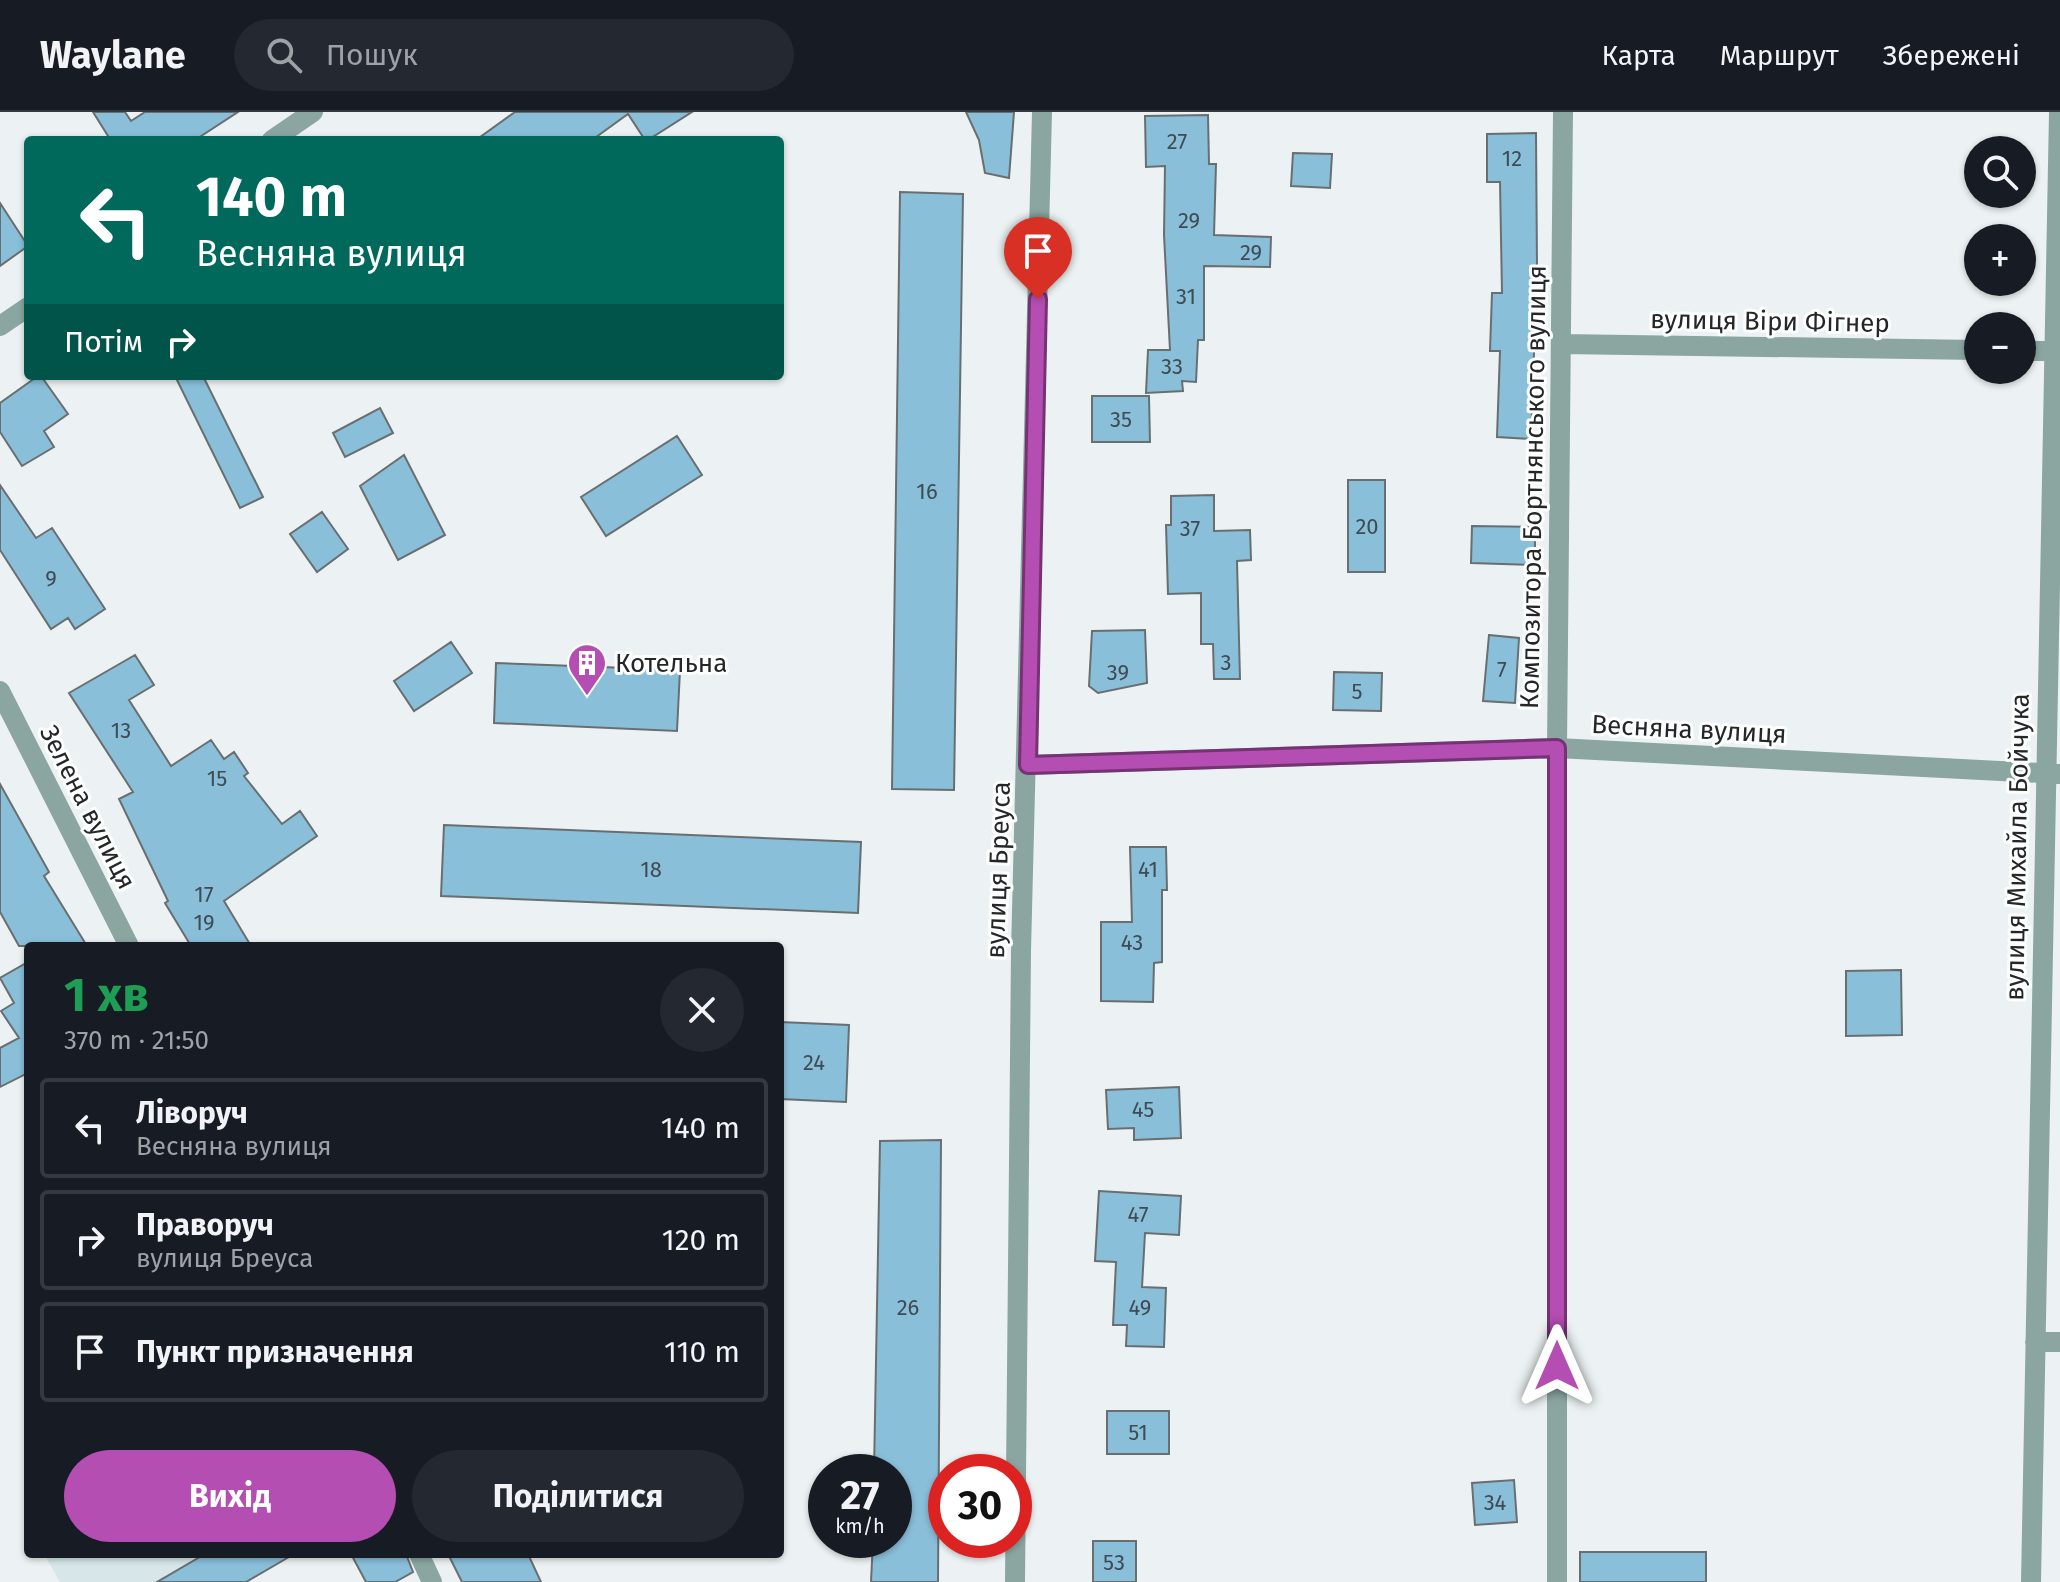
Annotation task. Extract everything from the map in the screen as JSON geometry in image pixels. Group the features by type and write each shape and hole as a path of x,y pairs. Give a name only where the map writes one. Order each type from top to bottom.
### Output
{"street":[{"path":"278,136 313,112"},
{"name":"вулиця Бреуса","path":"1015,1582 1021,951 1042,112"},
{"name":"Композитора Бортнянського вулиця","path":"1557,1582 1557,748 1563,112"},
{"name":"вулиця Михайла Бойчука","path":"2031,1582 2052,774 2059,112"},
{"path":"0,326 24,310"},
{"name":"вулиця Віри Фігнер","path":"1561,344 1964,350"},
{"path":"2036,351 2057,351"},
{"name":"Зелена вулиця","path":"0,691 127,942"},
{"name":"Весняна вулиця","path":"1028,765 1557,748 2052,774"},
{"path":"2035,1342 2060,1342"},
{"path":"421,1558 432,1582"}],"shaded area":[{"path":"46,1558 287,1558 246,1582 60,1582"}],"building":[{"path":"93,112 125,112 131,121 145,112 238,112 201,136 108,136"},
{"path":"515,112 692,112 654,136 642,136 628,114 598,136 482,136"},
{"path":"966,112 1014,112 1009,178 985,173 979,140"},
{"path":"1208,115 1209,164 1216,164 1214,235 1271,237 1270,267 1204,266 1204,340 1198,340 1196,382 1182,381 1183,391 1146,393 1148,350 1170,350 1164,235 1165,166 1146,167 1145,116"},
{"path":"1536,133 1537,267 1531,439 1497,437 1500,351 1490,351 1492,293 1502,293 1500,182 1487,182 1487,134"},
{"path":"1293,153 1332,154 1330,188 1291,186"},
{"path":"900,192 963,194 954,790 892,789"},
{"path":"0,203 24,240 24,249 0,266"},
{"path":"32,380 44,380 68,414 44,431 54,447 22,466 0,432 0,403"},
{"path":"177,380 205,380 263,497 240,508"},
{"path":"1092,396 1149,396 1150,442 1092,442"},
{"path":"380,408 393,433 345,457 333,433"},
{"path":"677,436 702,475 606,536 581,497"},
{"path":"404,455 445,535 398,560 360,486"},
{"path":"1348,480 1385,480 1385,572 1348,572"},
{"path":"0,485 36,538 52,528 105,609 75,629 68,618 51,629 0,550"},
{"path":"1214,495 1214,531 1250,530 1251,560 1237,561 1240,679 1214,679 1213,644 1201,644 1201,593 1168,594 1166,525 1171,525 1171,496"},
{"path":"322,512 348,549 317,572 290,534"},
{"path":"1472,526 1535,527 1535,565 1471,563"},
{"path":"1145,630 1147,683 1098,693 1089,686 1092,631"},
{"path":"1489,635 1519,638 1515,703 1483,701"},
{"path":"451,642 472,673 414,711 394,681"},
{"path":"135,655 154,685 129,700 171,766 211,740 224,759 234,752 248,773 244,776 282,824 300,811 317,836 224,901 249,942 189,942 165,903 168,901 119,799 133,792 69,693"},
{"name":"Котельна","path":"496,663 680,670 677,731 494,723"},
{"path":"1334,672 1382,673 1381,711 1333,710"},
{"path":"0,784 49,872 44,876 85,942 24,942 24,946 19,946 0,912"},
{"path":"444,825 861,842 858,913 441,896"},
{"path":"1130,847 1166,847 1167,890 1162,890 1162,962 1154,963 1153,1002 1101,1001 1101,922 1132,922"},
{"path":"24,964 24,1075 0,1087 0,1048 19,1038 1,1011 14,1003 0,978"},
{"path":"1901,970 1902,1035 1846,1036 1846,971"},
{"path":"784,1022 849,1025 846,1102 784,1099"},
{"path":"1179,1087 1181,1138 1134,1140 1134,1128 1108,1129 1106,1090"},
{"path":"941,1140 939,1454 928,1454 928,1558 938,1558 938,1582 871,1582 872,1558 912,1558 912,1454 874,1454 880,1141"},
{"path":"1099,1191 1181,1196 1179,1235 1145,1233 1142,1287 1166,1288 1164,1347 1126,1346 1127,1325 1113,1325 1116,1262 1095,1261"},
{"path":"1107,1411 1169,1411 1169,1454 1107,1454"},
{"path":"1514,1480 1517,1522 1475,1525 1472,1483"},
{"path":"1093,1541 1136,1541 1136,1582 1093,1582"},
{"path":"1580,1552 1706,1552 1706,1582 1580,1582"},
{"path":"198,1558 287,1558 246,1582 157,1582"},
{"path":"353,1558 408,1558 413,1572 395,1582 366,1582"},
{"path":"450,1558 530,1558 541,1582 462,1582"}],"place":[{"name":"Котельна","path":"587,697"}],"route":[{"path":"1038,299 1028,765 1557,748 1557,1366"}]}
